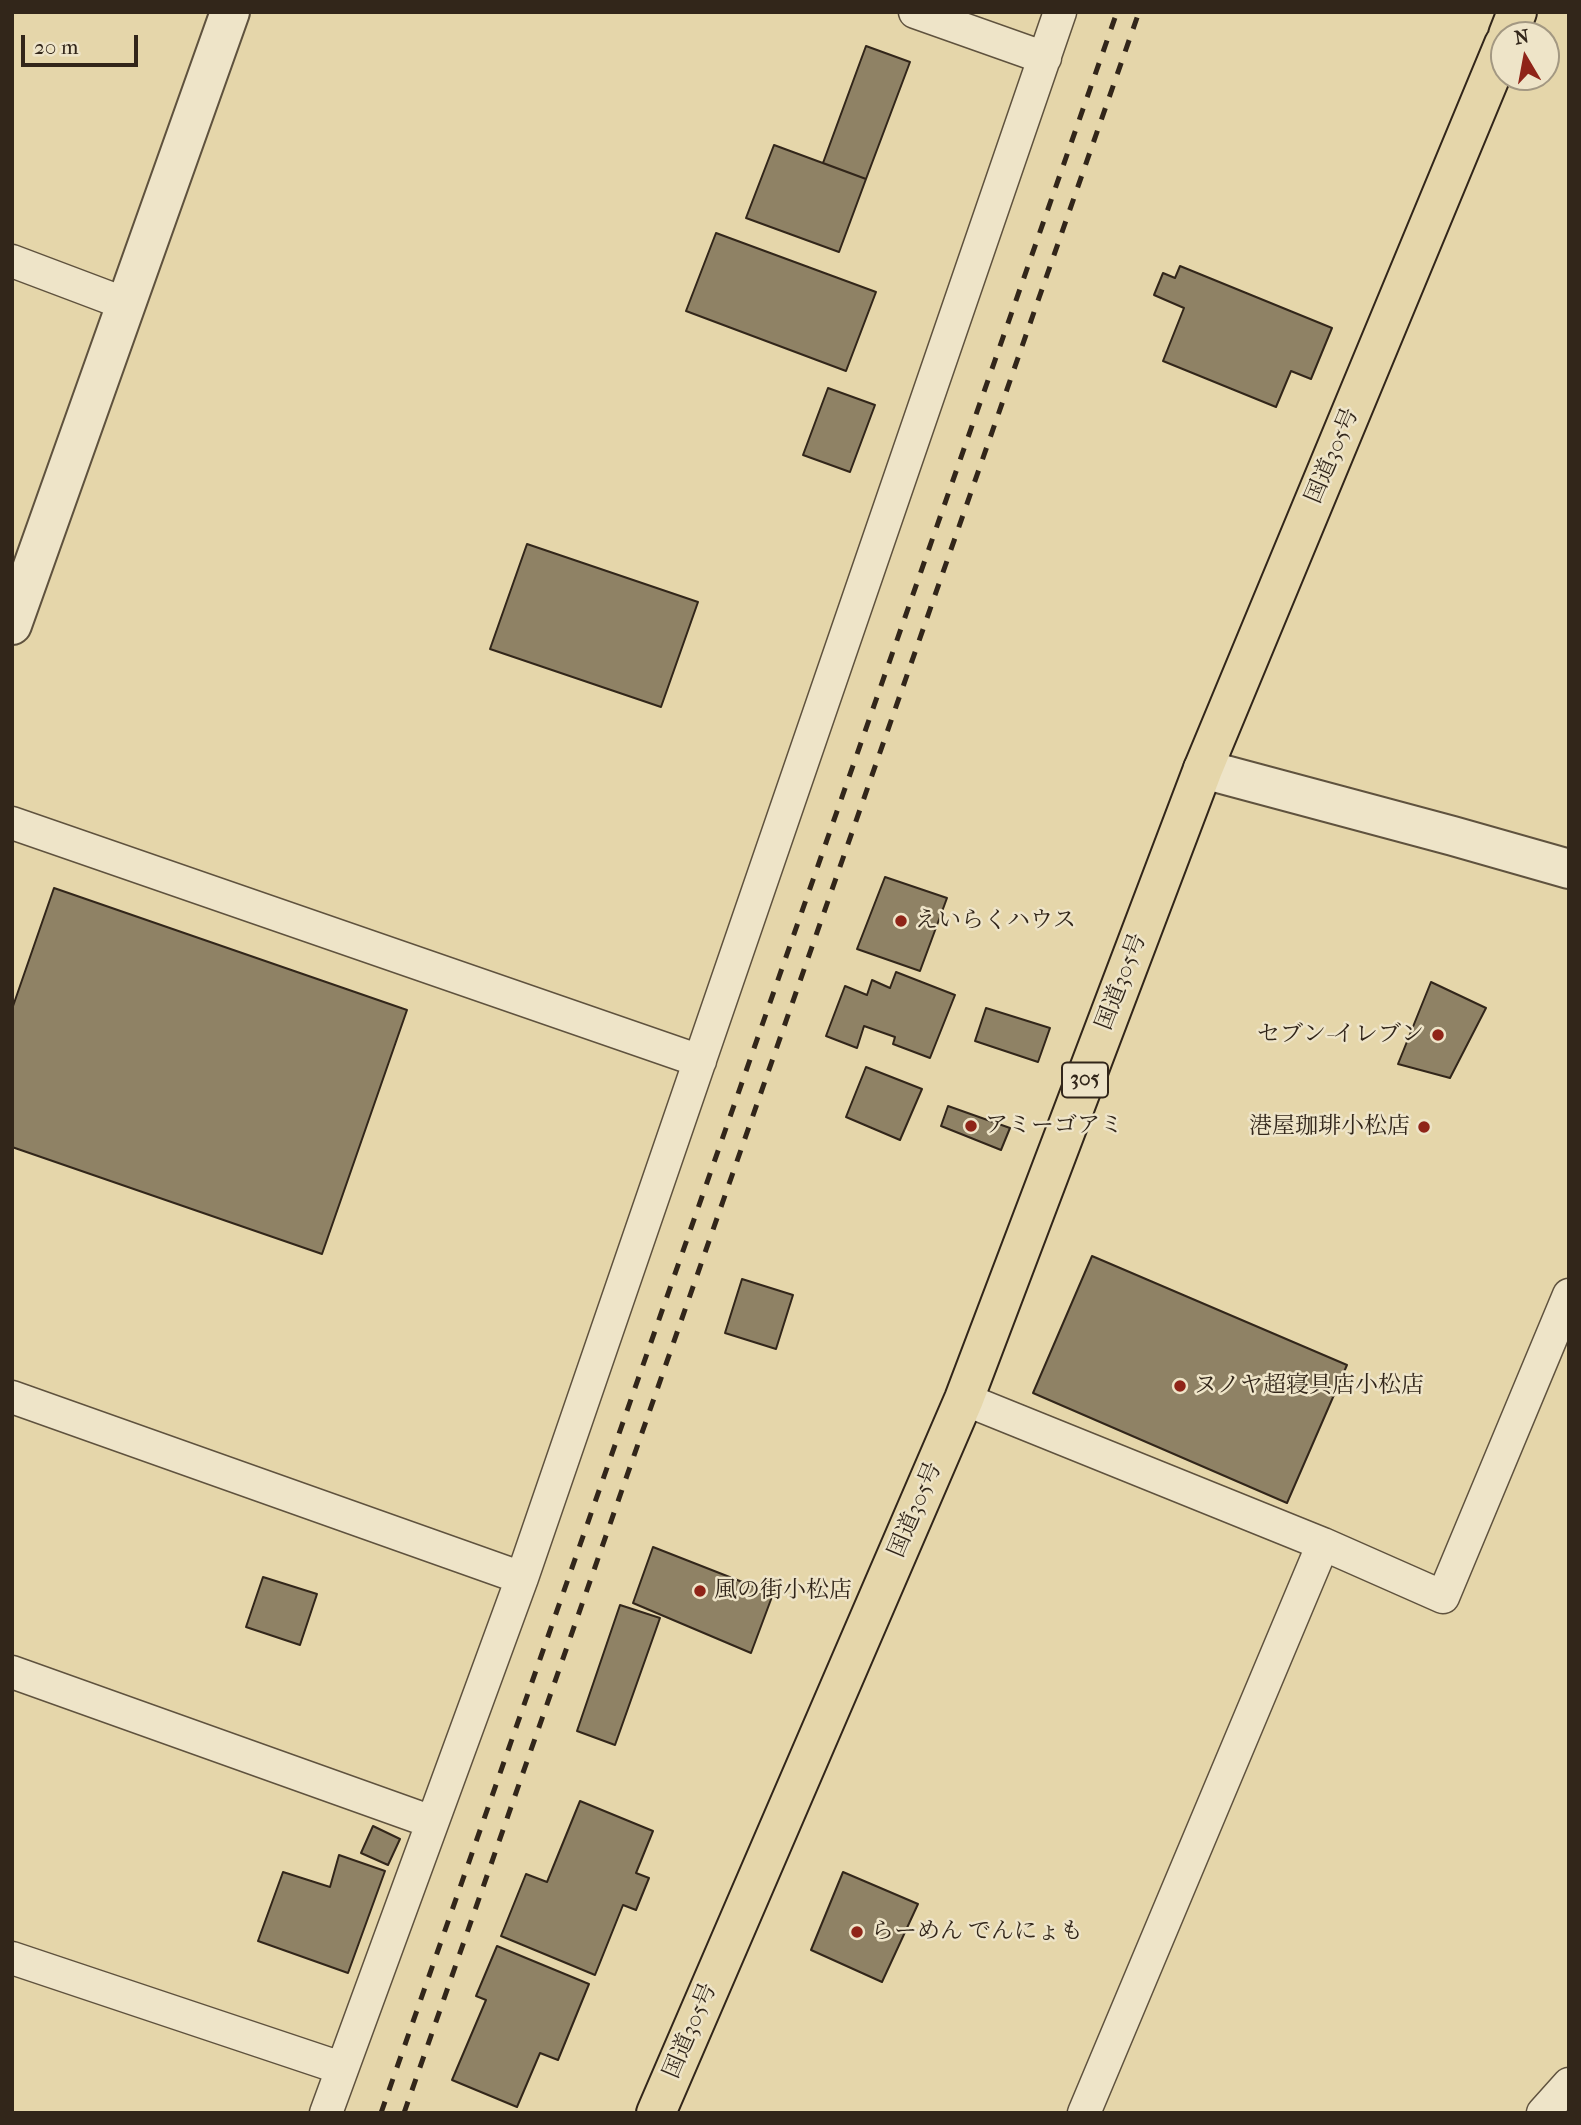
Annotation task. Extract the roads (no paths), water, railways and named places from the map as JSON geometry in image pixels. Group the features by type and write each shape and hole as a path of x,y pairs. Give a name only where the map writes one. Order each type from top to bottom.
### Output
{"highway":[{"name":"国道305号","path":"656,2113 964,1399 1203,769 1490,78"}],"street":[{"path":"12,625 23,557 126,304 230,12"},
{"path":"915,12 1045,58"},
{"path":"326,2113 522,1578 1060,12"},
{"path":"12,261 126,304"},
{"path":"1203,769 1569,869"},
{"path":"12,823 700,1061"},
{"path":"964,1399 1323,1544 1443,1597 1569,1294"},
{"path":"12,1397 522,1578"},
{"path":"1084,2113 1323,1544"},
{"path":"12,1672 432,1822"},
{"path":"12,1958 341,2068"},
{"path":"1543,2113 1569,2084"}],"railway":[{"path":"381,2113 1117,12"},
{"path":"404,2113 1139,12"}],"place":[{"name":"えいらくハウス","path":"901,921"},
{"name":"セブン-イレブン","path":"1438,1035"},
{"name":"アミーゴアミ","path":"971,1126"},
{"name":"港屋珈琲小松店","path":"1424,1127"},
{"name":"ヌノヤ超寝具店小松店","path":"1180,1386"},
{"name":"風の街小松店","path":"700,1591"},
{"name":"らーめん でんにょも","path":"857,1932"}]}
